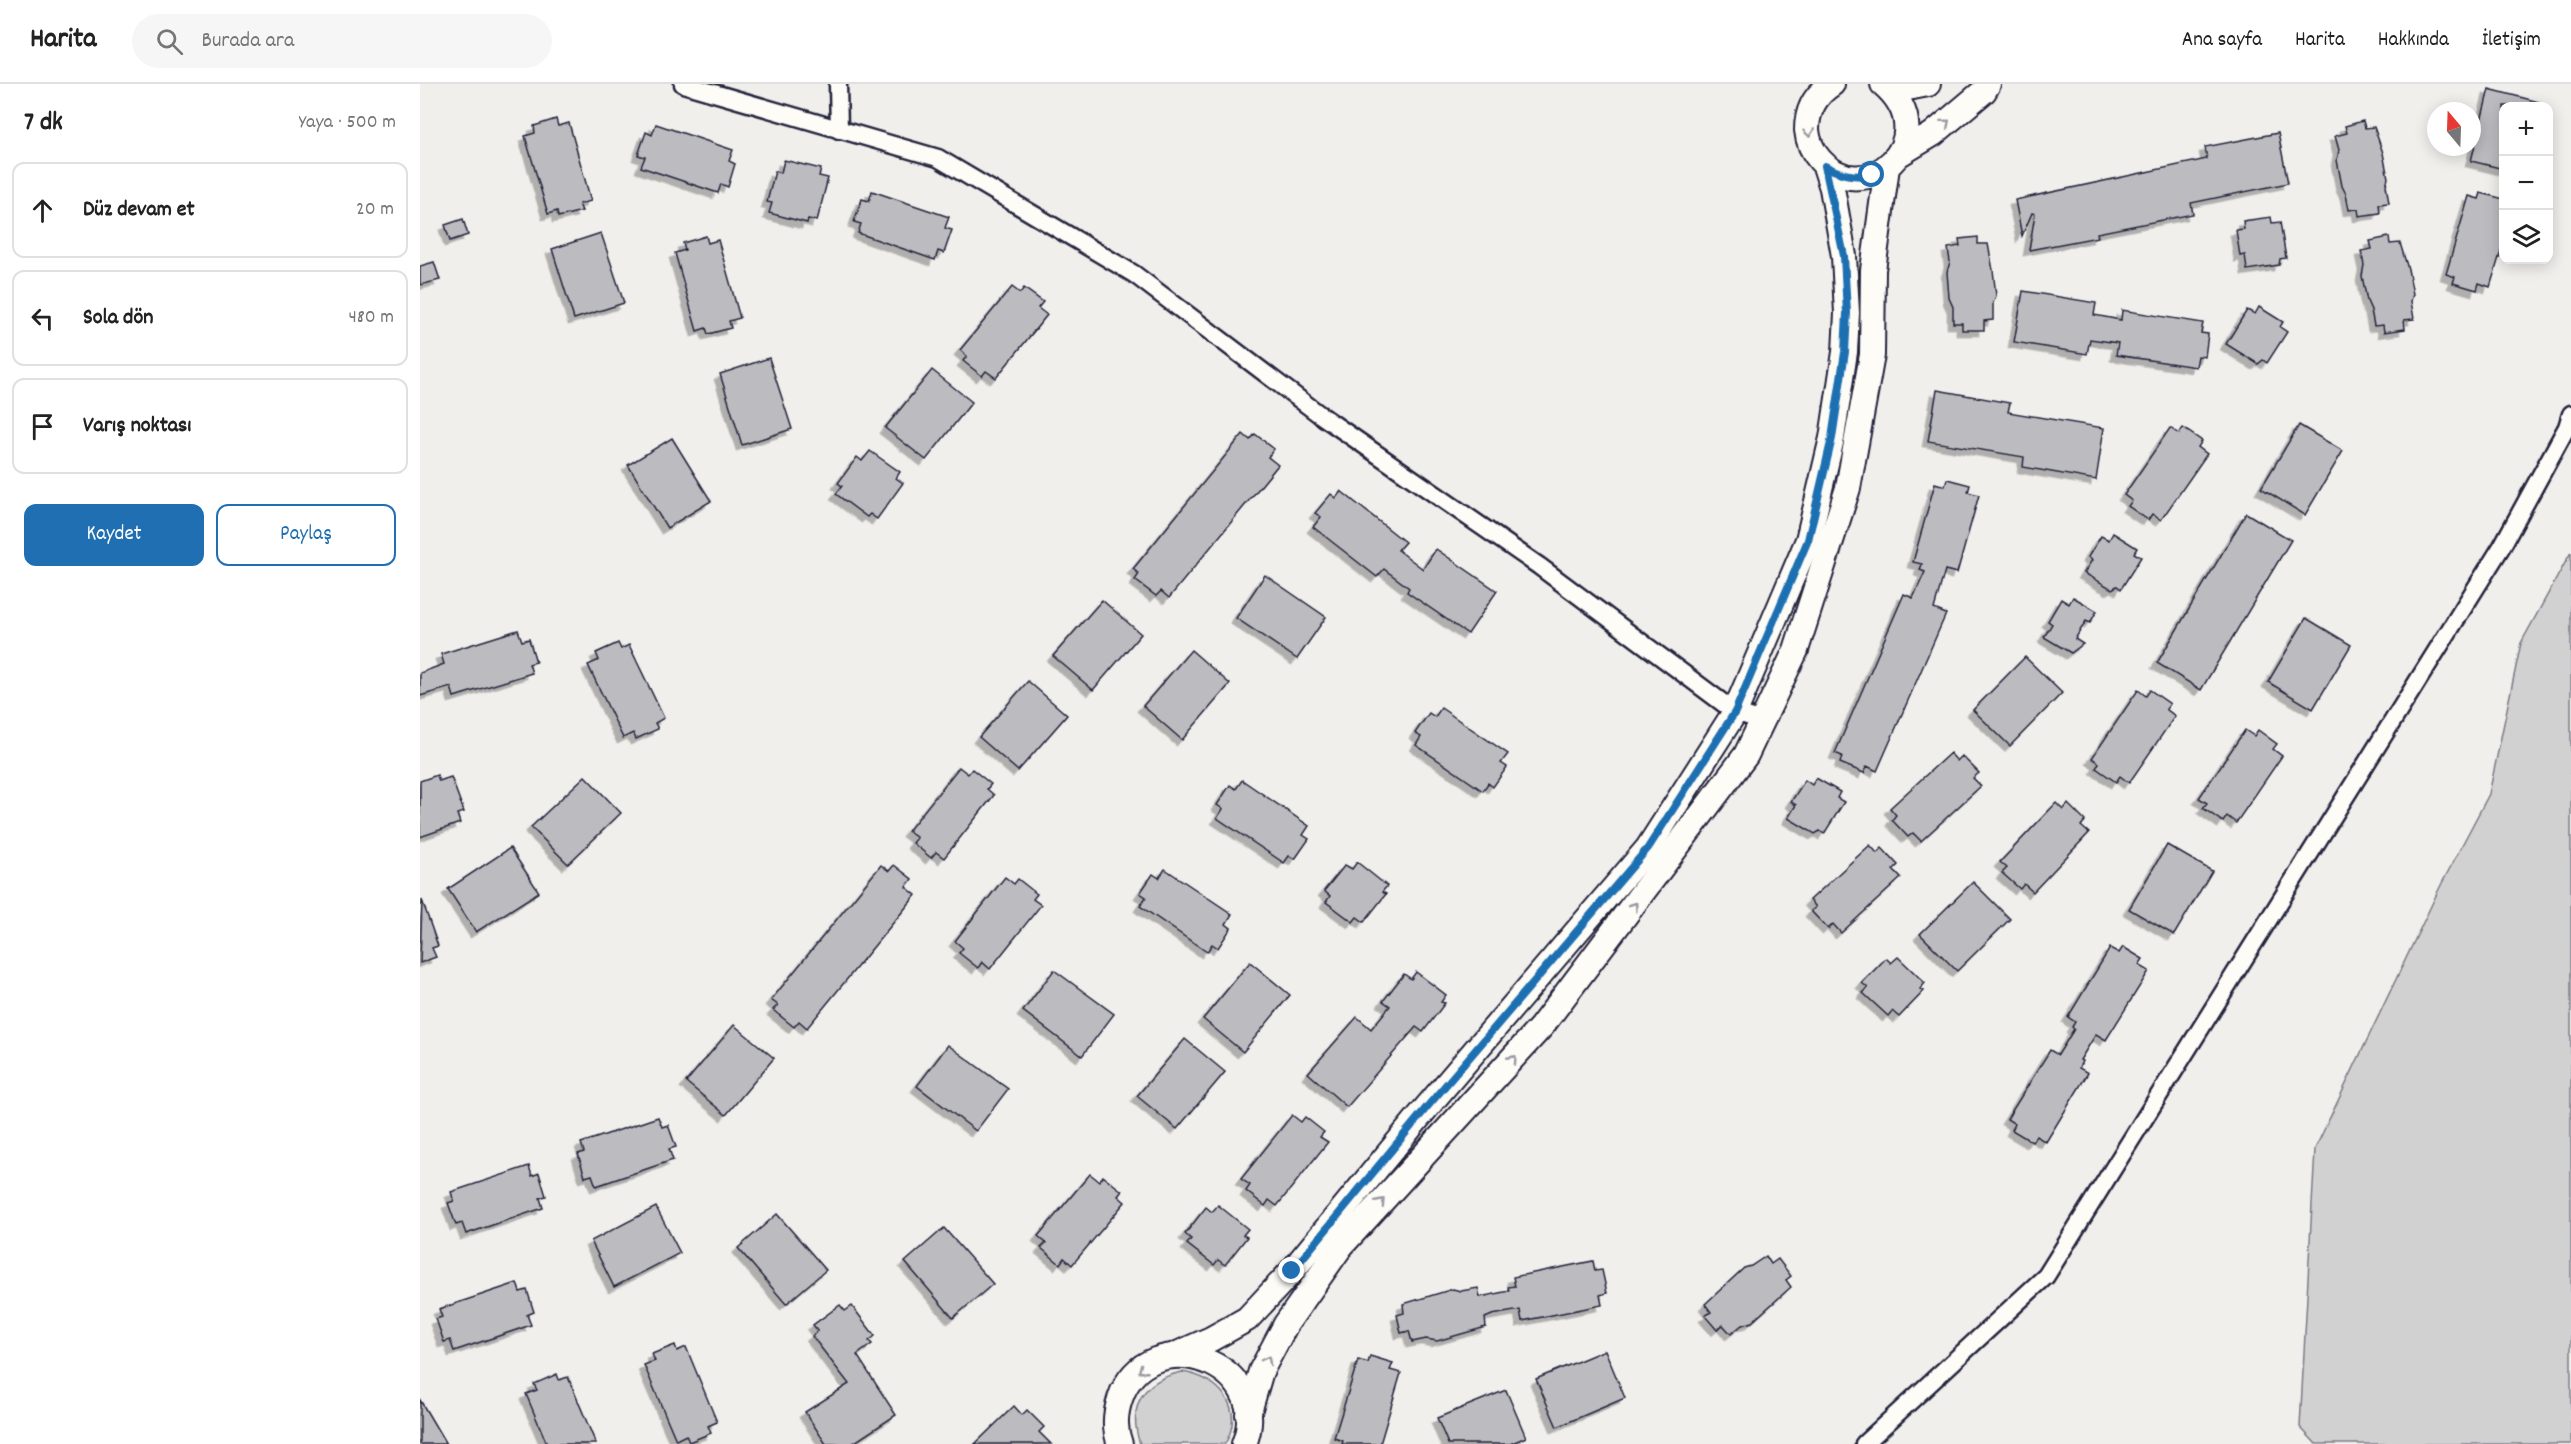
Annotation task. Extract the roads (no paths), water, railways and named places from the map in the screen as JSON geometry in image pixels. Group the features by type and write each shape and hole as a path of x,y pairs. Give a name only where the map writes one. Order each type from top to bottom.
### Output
{"street":[{"path":"683,84 938,158 1134,274 1319,414 1539,566 1735,712 1762,720"},
{"path":"838,84 839,130"},
{"path":"1832,84 1814,94 1807,120 1808,137 1814,153 1825,166 1840,174 1856,177 1872,175 1933,134 1984,91 1988,84"},
{"path":"1886,86 1928,84"},
{"path":"1247,1435 1261,1371 1286,1324 1341,1246 1541,1027 1746,755 1796,650 1848,488 1872,355 1873,270 1892,161 1905,141 1907,125 1904,109 1886,86"},
{"path":"1103,1444 1123,1390 1137,1372 1155,1360 1175,1355 1211,1339 1247,1319 1292,1271 1427,1107 1648,848 1735,712 1808,540 1832,438 1845,352 1847,313 1844,256 1825,166"},
{"path":"1864,1444 2046,1276 2502,546 2567,427 2571,414"},
{"path":"1175,1355 1196,1356 1216,1364 1232,1377 1243,1395 1247,1435"},
{"path":"1116,1412 1116,1435 1120,1444"}]}
